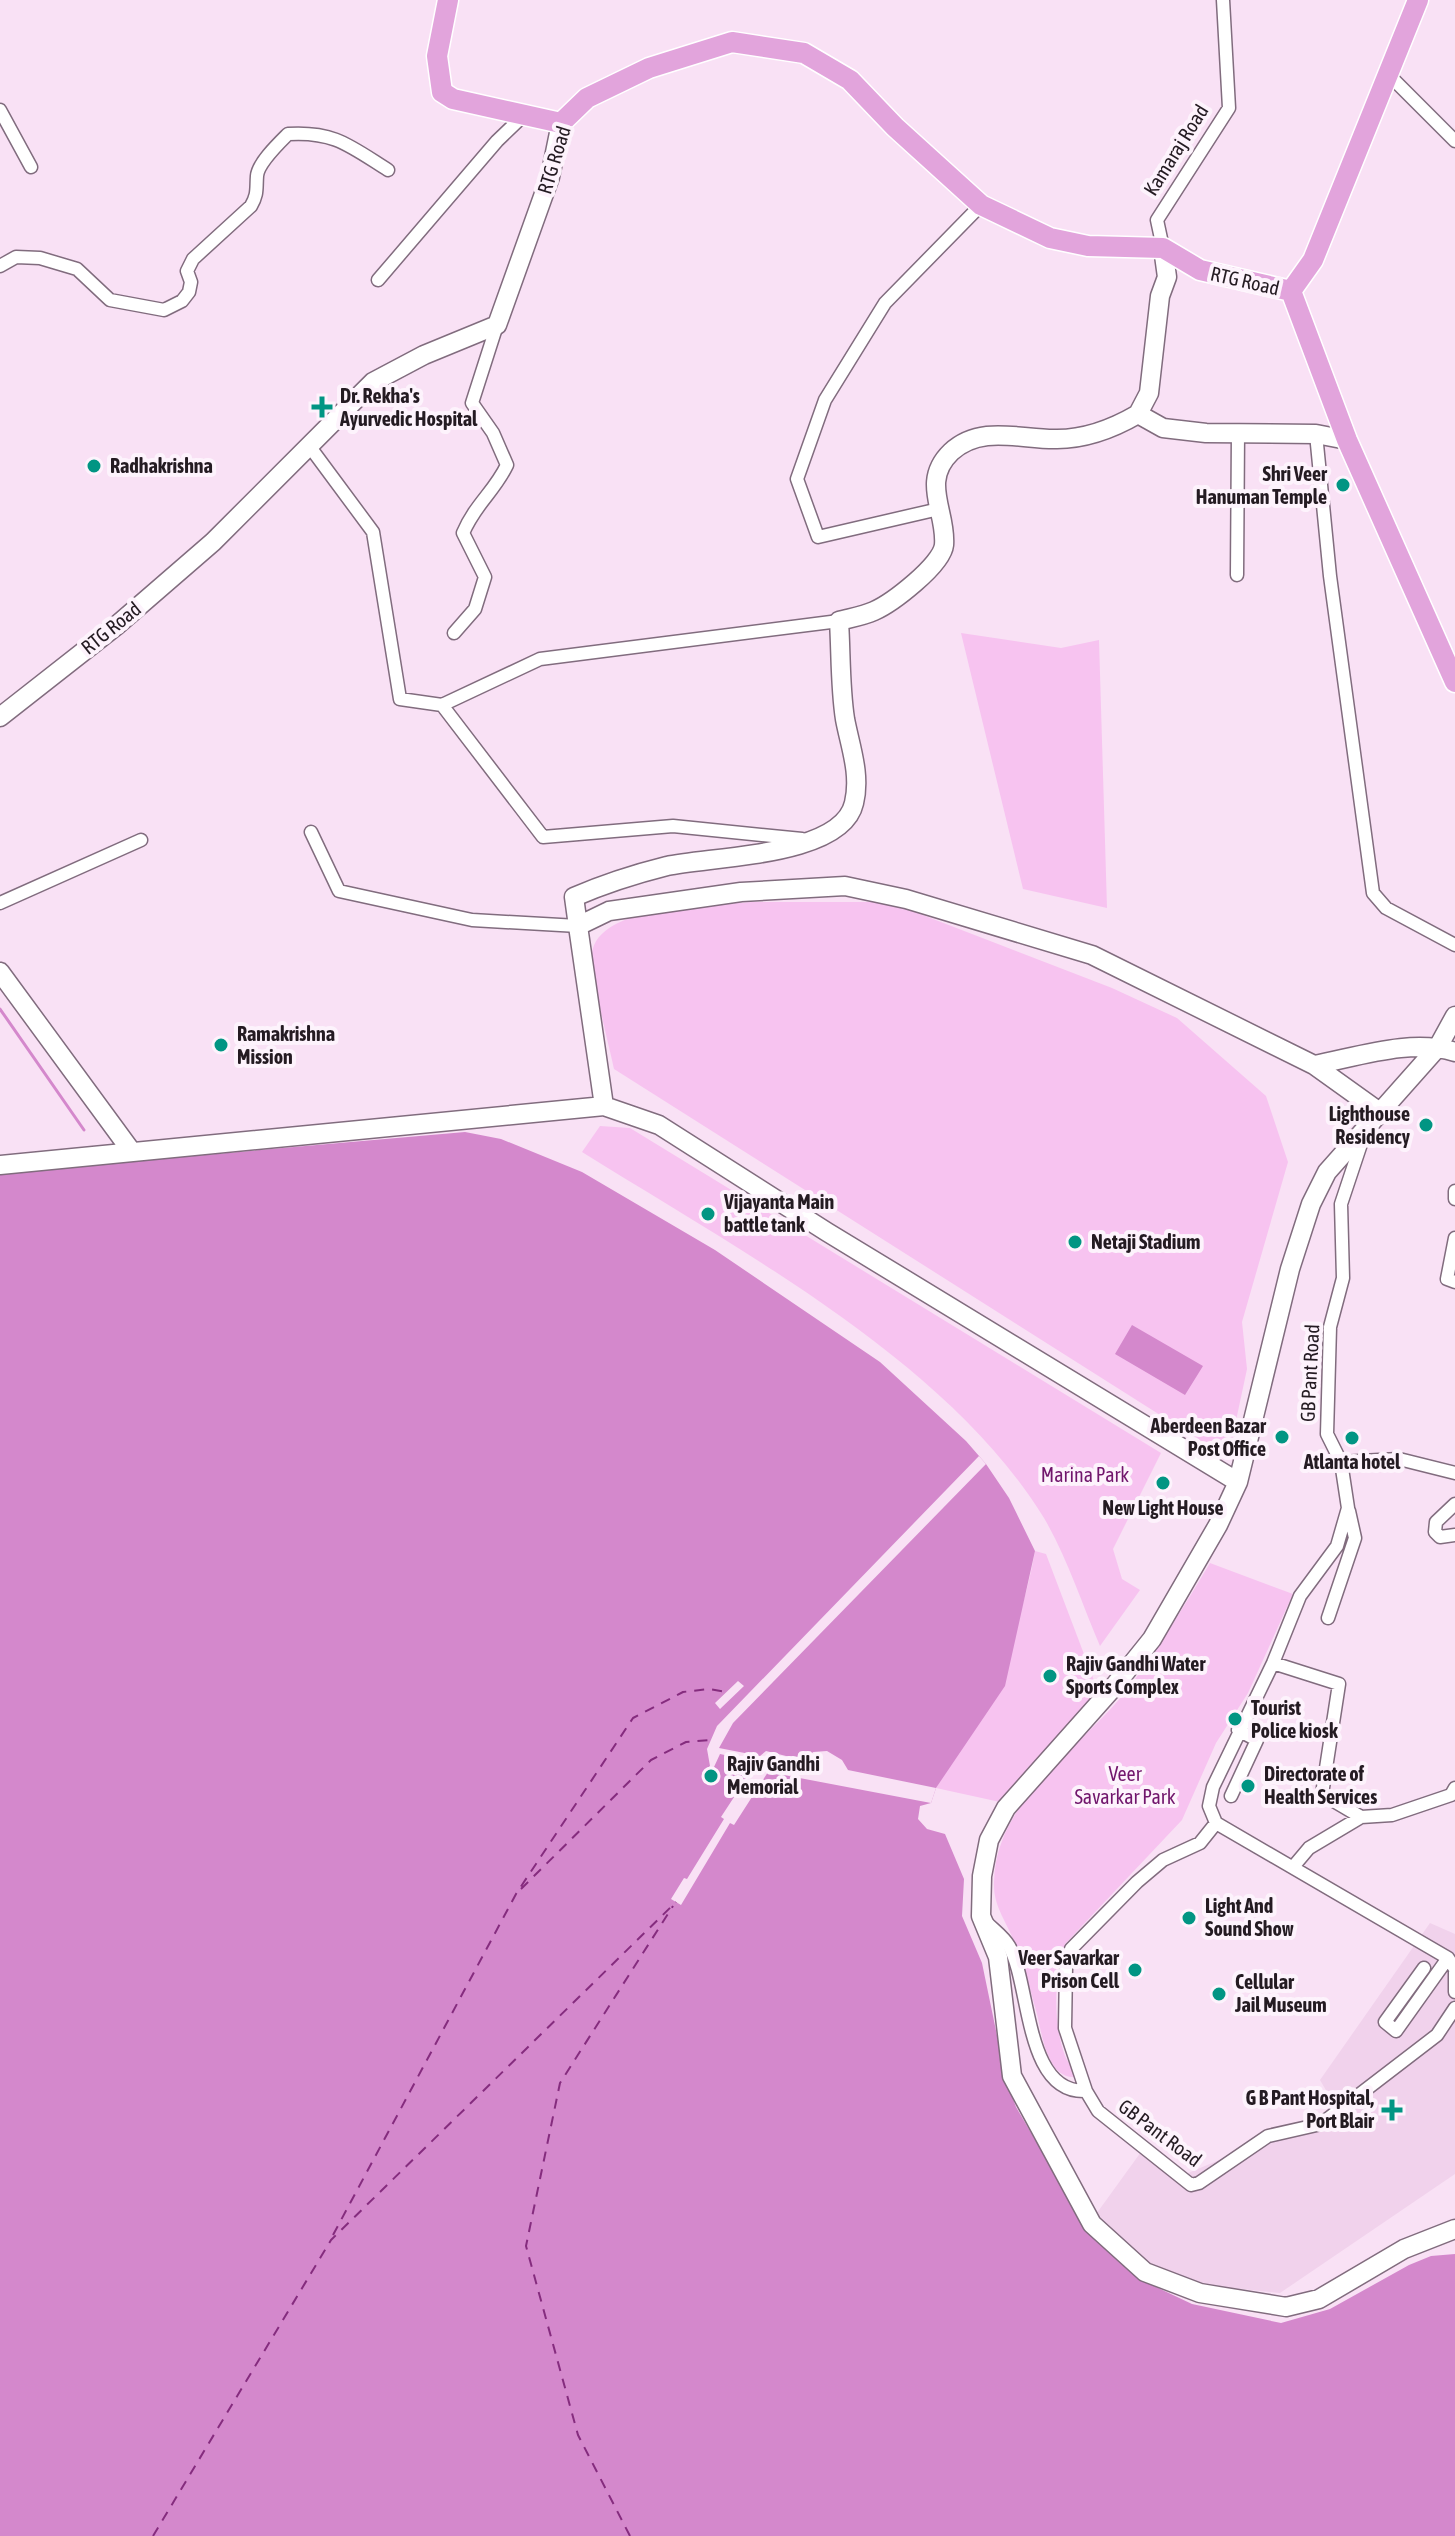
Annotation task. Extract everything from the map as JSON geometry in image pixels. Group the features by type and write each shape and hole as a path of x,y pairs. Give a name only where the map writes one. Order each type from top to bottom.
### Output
{"main road":[{"path":"448,0 437,56 442,92 453,99 561,123"},
{"path":"1418,0 1390,76 1313,260 1291,291 1347,440 1455,682"},
{"name":"RTG Road","path":"561,123 587,98 649,68 732,42 804,53 850,80 981,205 1050,238 1088,246 1163,248 1200,270 1291,291"}],"street":[{"name":"Kamaraj Road","path":"1138,414 1149,393 1160,296 1167,277 1157,220 1229,108 1223,0"},
{"path":"1390,76 1455,141"},
{"path":"0,110 31,167"},
{"path":"378,280 497,141 524,115"},
{"name":"RTG Road","path":"0,717 116,626 213,542 373,382 424,355 497,325 550,177 561,123"},
{"path":"0,266 16,257 40,258 77,269 110,300 164,310 182,301 189,292 187,271 193,259 251,206 257,196 257,175 288,134 311,131 337,140 388,170"},
{"path":"939,509 818,537 797,479 825,400 885,303 981,205"},
{"path":"454,633 475,609 485,577 463,533 474,508 499,482 507,465 493,433 472,403 497,325"},
{"path":"310,447 373,532 400,699 442,705 540,659 839,621 875,611 935,563 944,546 934,491 950,453 969,440 994,435 1059,439 1106,430 1138,414 1163,428 1316,434 1347,440"},
{"path":"1237,575 1238,432"},
{"path":"1316,434 1330,576 1373,893 1386,908 1455,945"},
{"path":"604,1106 574,897 598,886 669,866 814,841 846,821 854,806 856,789 845,718 839,621"},
{"path":"442,705 543,837 673,826 814,841"},
{"path":"311,832 339,891 472,920 578,926 609,911 741,892 845,886 906,899 1092,955 1314,1065 1381,1113"},
{"path":"0,903 141,840"},
{"path":"0,972 132,1152"},
{"path":"1455,1016 1447,1050 1381,1113 1327,1172 1311,1204 1290,1269 1238,1482 1218,1525 1152,1639 1006,1808 989,1840 982,1876 981,1916 998,1957 1012,2076 1092,2224 1145,2272 1200,2293 1286,2307 1319,2299 1404,2249 1455,2229"},
{"path":"1314,1065 1386,1051 1447,1050"},
{"path":"0,1165 604,1106 659,1125 827,1232 1238,1482"},
{"name":"GB Pant Road","path":"1365,1133 1341,1204 1343,1278 1330,1327 1327,1434 1341,1462 1348,1508 1337,1546 1300,1596 1273,1663 1213,1787 1209,1806 1216,1823 1200,1843 1163,1860 1149,1872 1071,1949 1066,1967 1065,2028 1086,2091 1098,2111 1191,2185 1199,2183 1268,2136 1321,2124 1437,2035 1455,2008"},
{"path":"1455,1191 1455,1199"},
{"path":"1455,1238 1447,1279 1455,1282"},
{"path":"1341,1462 1399,1459 1455,1473"},
{"path":"1455,1504 1436,1522 1435,1532 1440,1537 1455,1535"},
{"path":"1328,1618 1355,1538 1348,1508"},
{"path":"1273,1663 1339,1684 1322,1794 1361,1817"},
{"path":"1231,1796 1257,1740 1238,1730"},
{"path":"1293,1867 1309,1848 1361,1817 1392,1815 1451,1795 1455,1788"},
{"path":"1216,1823 1453,1967"},
{"path":"981,1916 1009,1945 1041,2061 1058,2082 1075,2092 1086,2091"},
{"path":"1424,1968 1385,2022 1396,2031 1453,1967"},
{"path":"1453,1967 1455,1992"}],"shaded area":[{"path":"465,1132 501,1139 582,1172 715,1250 880,1362 966,1441 986,1464 1009,1498 1035,1551 1005,1686 936,1788 931,1803 920,1806 918,1819 927,1829 945,1834 964,1879 962,1916 982,1963 1006,2079 1016,2107 1090,2234 1137,2278 1192,2304 1281,2323 1330,2309 1431,2256 1455,2254 1455,2536 0,2536 0,1173"},
{"path":"1132,1325 1203,1366 1185,1395 1115,1354"},
{"name":"G B Pant Hospital, Port Blair","path":"1430,1923 1455,1934 1455,2174 1280,2293 1188,2283 1141,2258 1094,2217 1141,2152 1176,2178 1325,2116 1334,2104 1320,2080"}],"green space":[{"path":"961,633 1061,648 1099,640 1107,908 1023,889"},
{"name":"Netaji Stadium","path":"752,902 889,902 1112,988 1177,1018 1266,1096 1288,1162 1242,1322 1247,1369 1228,1458 614,1069 592,963 592,954 599,938 614,925 660,911"},
{"name":"Marina Park","path":"600,1126 630,1128 1161,1453 1113,1549 1122,1579 1140,1590 1100,1646 1044,1518 1003,1461 953,1408 896,1358 835,1312 582,1152"},
{"name":"Rajiv Gandhi Water Sports Complex","path":"1035,1551 1046,1554 1098,1691 1000,1802 936,1788 969,1733 998,1675 1020,1614"},
{"name":"Veer Savarkar Park","path":"1210,1563 1293,1594 1248,1693 1216,1743 1182,1820 1065,1944 1059,1970 1057,2013 1060,2040 1074,2077 1065,2075 1052,2063 1047,2053 1023,1967 997,1905 994,1882 999,1852 1010,1824 1026,1799 1130,1686 1172,1626"}],"pier":[{"path":"979,1456 986,1464 733,1723 719,1748 760,1756 766,1751 806,1761 813,1752 827,1751 842,1760 848,1770 936,1788 931,1803 768,1772 734,1825 730,1823 681,1905 671,1899 684,1878 687,1879 724,1819 721,1817 757,1762 720,1754 714,1767 719,1772 718,1781 713,1785 704,1783 702,1773 710,1766 707,1749 717,1726"},
{"path":"738,1681 744,1686 720,1709 715,1703"}],"waterway":[{"path":"0,1009 84,1130"}],"ferry route":[{"path":"333,2235 516,1894 633,1718 683,1692 709,1689 727,1692"},
{"path":"521,1889 651,1760 686,1742 710,1740"},
{"path":"153,2536 331,2240 676,1902"},
{"path":"630,2536 578,2435 526,2246 560,2083 673,1906"}],"place":[{"name":"Dr. Rekha's Ayurvedic Hospital","path":"322,407"},
{"name":"Radhakrishna","path":"94,466"},
{"name":"Shri Veer Hanuman Temple","path":"1343,485"},
{"name":"Ramakrishna Mission","path":"221,1045"},
{"name":"Lighthouse Residency","path":"1426,1125"},
{"name":"Vijayanta Main battle tank","path":"708,1214"},
{"name":"Netaji Stadium","path":"1075,1242"},
{"name":"Aberdeen Bazar Post Office","path":"1282,1437"},
{"name":"Atlanta hotel","path":"1352,1438"},
{"name":"New Light House","path":"1163,1483"},
{"name":"Rajiv Gandhi Water Sports Complex","path":"1050,1676"},
{"name":"Tourist Police kiosk","path":"1235,1719"},
{"name":"Rajiv Gandhi Memorial","path":"711,1776"},
{"name":"Directorate of Health Services","path":"1248,1786"},
{"name":"Light And Sound Show","path":"1189,1918"},
{"name":"Veer Savarkar Prison Cell","path":"1135,1970"},
{"name":"Cellular Jail Museum","path":"1219,1994"},
{"name":"G B Pant Hospital, Port Blair","path":"1392,2110"}]}
